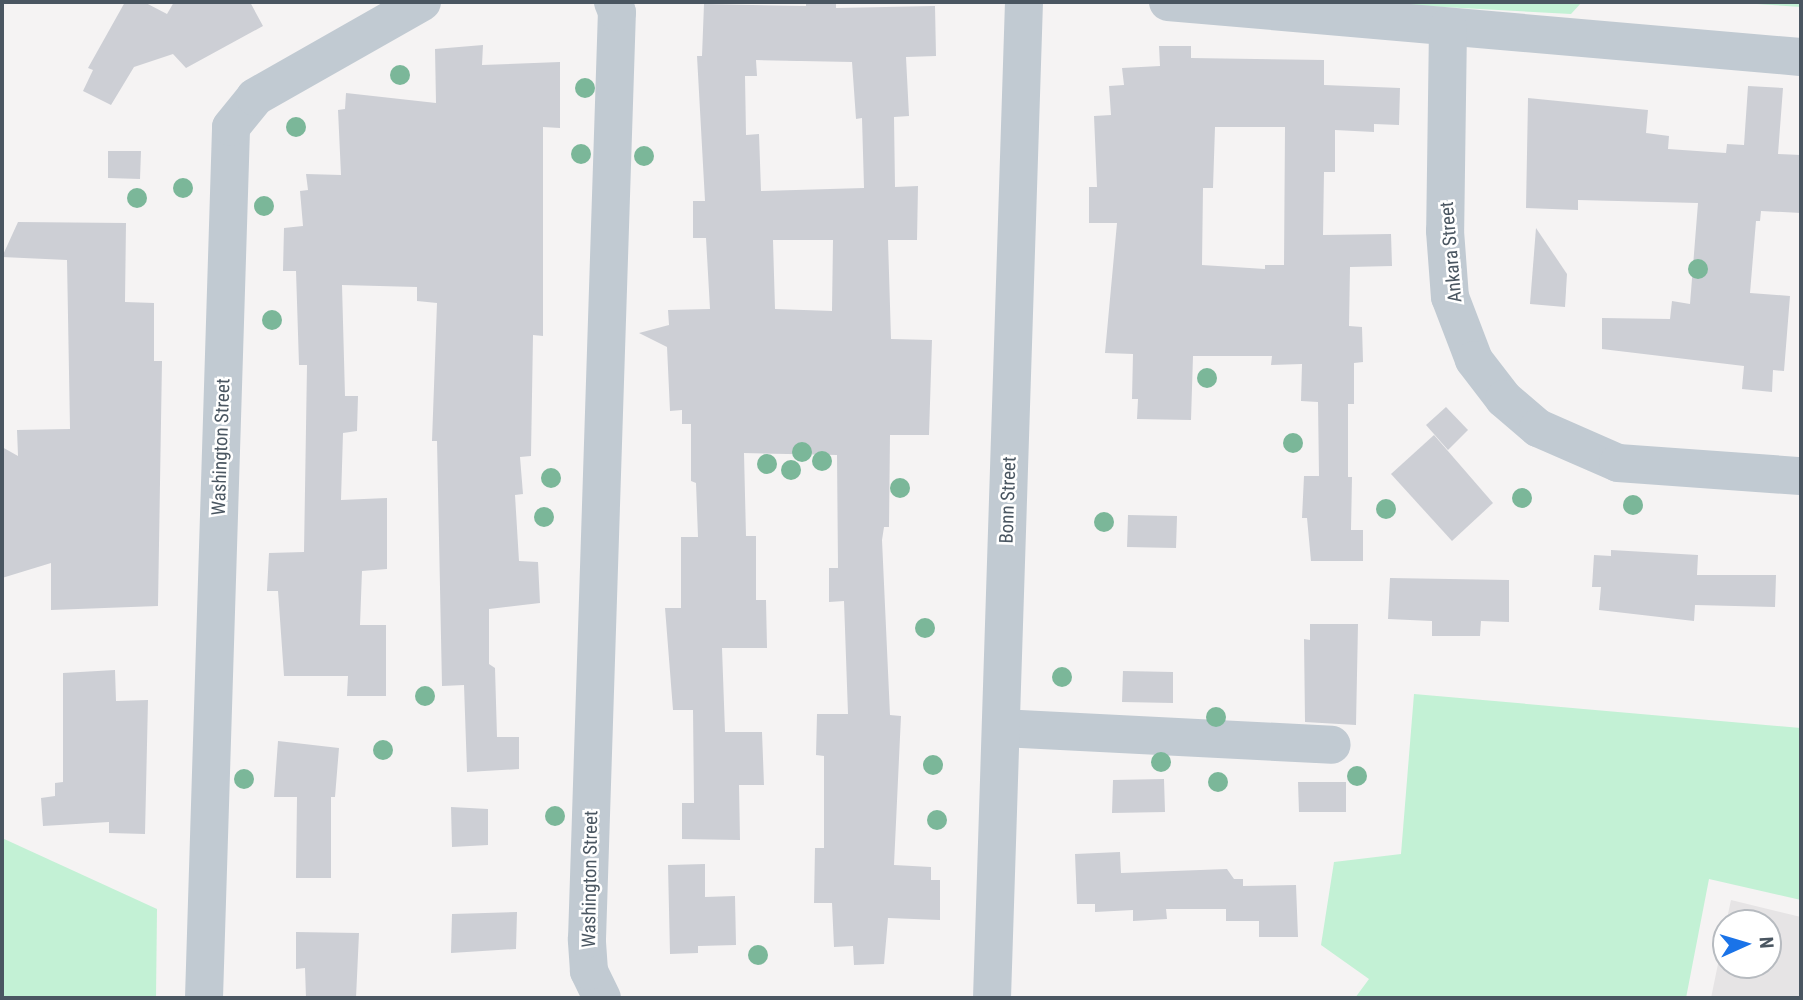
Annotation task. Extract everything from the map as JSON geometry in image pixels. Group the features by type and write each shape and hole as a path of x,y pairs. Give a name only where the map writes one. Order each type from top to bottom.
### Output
{"street":[{"name":"Washington Street","path":"204,998 231,127 255,97 422,2"},
{"name":"Washington Street","path":"602,998 589,971 586,939 617,26 613,2"},
{"name":"Bonn Street","path":"992,998 1024,2"},
{"path":"1168,2 1801,57"},
{"name":"Ankara Street","path":"1448,27 1445,231 1450,297 1474,360 1504,399 1538,428 1618,463 1801,476"},
{"path":"1001,728 1332,745"}],"shaded area":[{"path":"1731,900 1768,909 1729,909"},
{"path":"1782,912 1801,917 1801,998 1711,998 1715,979 1782,979"}],"green space":[{"path":"1351,2 1582,2 1571,14"},
{"path":"1726,2 1801,2 1801,7"},
{"path":"1414,694 1801,728 1801,900 1709,879 1686,998 1355,998 1369,979 1321,945 1334,862 1401,854"},
{"path":"2,838 157,909 156,998 2,998"}],"building":[{"path":"125,2 144,2 167,14 174,2 250,2 263,26 186,68 173,54 134,67 111,105 83,91 93,70 88,68"},
{"path":"806,2 836,2 836,8 935,6 936,56 906,57 909,116 894,117 895,187 918,186 917,240 888,240 891,339 932,340 929,435 890,435 889,527 884,527 882,540 890,715 901,716 894,865 931,867 931,880 940,880 940,920 888,918 884,964 854,965 853,946 834,947 832,903 814,903 815,848 824,848 824,756 816,755 817,714 848,714 844,601 829,602 829,568 838,568 837,455 744,453 746,536 756,536 756,600 766,600 767,648 722,648 725,732 762,732 764,785 739,785 740,840 682,839 682,803 694,803 693,710 673,710 665,608 681,608 681,537 698,537 696,483 691,481 691,424 682,424 682,410 670,411 667,347 639,333 669,325 668,310 710,309 706,238 693,238 693,201 705,201 697,56 702,56 704,4 806,6","holes":["756,60 852,62 856,119 862,118 864,188 761,191 759,134 746,135 745,76 757,76","773,240 833,240 832,311 775,309"]},
{"path":"483,45 482,65 560,62 560,128 543,127 543,336 533,335 531,456 520,457 523,494 515,495 519,561 538,562 540,603 489,609 489,664 495,668 497,737 519,737 519,769 467,772 464,685 442,686 437,441 432,441 437,303 417,301 417,287 342,285 345,396 358,396 357,431 343,433 341,500 387,498 387,569 362,571 360,625 386,625 386,696 347,696 348,676 284,676 278,591 267,591 269,553 304,552 307,365 299,365 296,271 283,271 284,228 303,226 300,191 308,190 306,174 341,175 338,110 345,109 346,93 436,103 435,49"},
{"path":"1159,46 1191,46 1191,58 1324,60 1324,85 1400,88 1399,125 1374,124 1374,132 1335,130 1335,172 1324,172 1323,235 1391,234 1392,266 1350,267 1349,326 1362,327 1363,362 1354,363 1354,404 1348,404 1348,477 1352,477 1351,530 1363,530 1363,561 1311,561 1307,518 1302,518 1304,476 1319,476 1318,402 1301,401 1302,364 1271,365 1272,356 1193,356 1191,420 1137,419 1138,399 1132,399 1133,354 1105,353 1117,223 1089,223 1089,187 1097,187 1094,116 1111,115 1109,86 1124,85 1122,68 1160,66","holes":["1215,127 1285,127 1284,265 1265,265 1265,269 1202,265 1203,188 1213,188"]},
{"path":"1748,86 1783,88 1778,154 1801,155 1801,213 1761,211 1760,221 1756,221 1750,293 1790,296 1784,371 1773,370 1772,392 1742,389 1744,366 1602,349 1602,318 1670,319 1672,301 1690,304 1698,203 1578,200 1578,210 1526,208 1528,98 1648,110 1646,133 1669,136 1668,149 1726,153 1727,144 1744,145"},
{"path":"108,151 141,151 140,179 108,178"},
{"path":"18,222 126,223 125,302 154,303 154,361 162,361 158,606 51,610 51,563 2,578 2,447 18,456 17,430 70,429 67,260 2,257"},
{"path":"1536,228 1567,274 1565,307 1530,304"},
{"path":"1446,407 1468,430 1448,450 1426,425"},
{"path":"1434,435 1493,503 1452,541 1391,474"},
{"path":"1128,515 1177,516 1176,548 1127,547"},
{"path":"1611,550 1698,555 1697,575 1776,575 1775,607 1695,605 1694,621 1599,610 1601,587 1592,587 1594,555 1611,556"},
{"path":"1390,578 1509,580 1509,622 1481,621 1480,636 1432,636 1432,621 1388,619"},
{"path":"1310,624 1358,624 1356,725 1305,722 1304,639 1310,640"},
{"path":"115,670 116,701 148,700 145,834 109,833 109,822 43,826 41,798 55,796 55,783 63,782 63,673"},
{"path":"1123,671 1173,672 1173,703 1122,702"},
{"path":"278,741 339,748 335,797 331,797 331,878 296,878 297,797 274,797"},
{"path":"1164,779 1165,812 1112,813 1113,780"},
{"path":"1298,782 1346,782 1346,812 1299,812"},
{"path":"451,807 488,809 488,845 452,847"},
{"path":"1120,852 1121,873 1227,869 1234,879 1243,879 1243,886 1296,885 1298,937 1259,937 1259,921 1226,921 1226,909 1166,909 1167,919 1133,921 1133,910 1095,912 1095,904 1077,904 1075,854"},
{"path":"705,864 705,897 735,896 736,945 698,946 698,953 670,954 668,865"},
{"path":"517,912 516,949 451,953 452,914"},
{"path":"296,932 359,933 356,998 306,998 305,968 296,969"}]}
